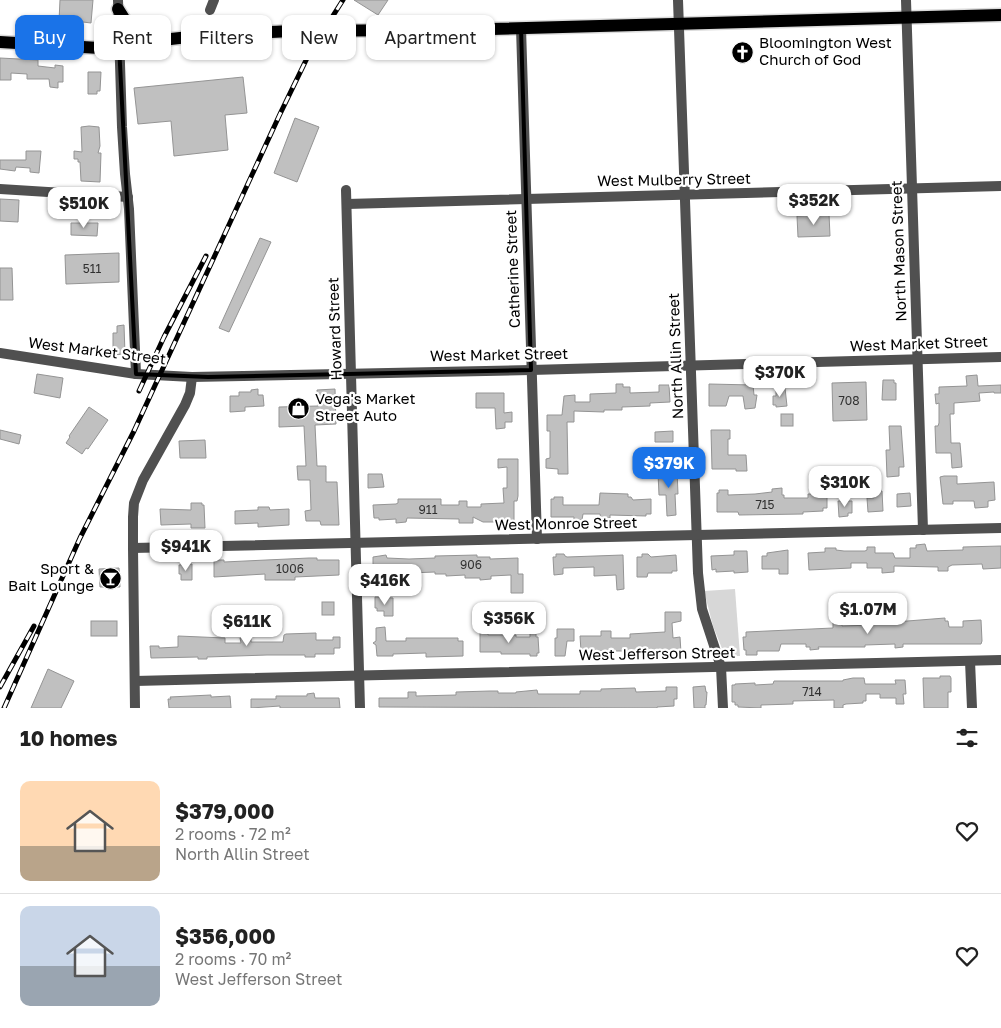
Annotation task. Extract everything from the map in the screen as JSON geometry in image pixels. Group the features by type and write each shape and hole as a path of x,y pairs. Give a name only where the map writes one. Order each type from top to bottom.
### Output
{"main road":[{"path":"171,39 283,32 453,30 1001,16"},
{"path":"0,42 94,48"}],"street":[{"name":"North Allin Street","path":"678,0 696,536 701,603 721,667 723,708"},
{"name":"North Mason Street","path":"906,0 923,530"},
{"name":"Catherine Street","path":"521,28 537,539"},
{"path":"120,60 136,374"},
{"name":"West Mulberry Street","path":"347,204 1001,186"},
{"path":"0,189 128,197"},
{"name":"Howard Street","path":"346,190 360,708"},
{"name":"West Market Street","path":"0,353 136,374 192,377 1001,357"},
{"path":"135,708 132,517 138,493 153,461 190,394 192,377"},
{"name":"West Monroe Street","path":"132,548 1001,528"},
{"name":"West Jefferson Street","path":"135,681 1001,660"},
{"path":"970,661 972,708"}],"highlighted area":[{"path":"521,28 531,370 208,377 136,374 119,45 197,36"}],"shaded area":[{"path":"735,589 740,656 725,656 713,626 704,591"}],"building":[{"path":"60,0 93,0 91,23 84,22 84,15 59,15"},
{"path":"354,0 388,0 378,15"},
{"path":"0,58 38,60 38,66 55,68 55,65 63,66 63,82 58,82 58,88 50,87 49,79 27,79 27,74 11,73 11,80 0,80"},
{"path":"88,72 101,72 100,91 97,91 97,94 88,94"},
{"path":"243,77 247,113 225,115 228,150 174,156 171,121 138,124 134,88"},
{"path":"295,118 319,127 297,182 274,173"},
{"path":"81,127 99,127 100,146 98,153 101,153 100,182 81,181 80,162 78,162 78,159 74,159 74,151 82,152"},
{"path":"26,151 41,151 39,173 30,172 30,168 16,167 15,171 0,169 0,160 26,160"},
{"path":"0,199 19,200 18,222 0,221"},
{"path":"829,214 830,236 798,237 797,216"},
{"path":"71,223 98,223 97,236 71,235"},
{"path":"260,238 271,242 229,332 219,328"},
{"path":"119,253 119,282 66,284 65,255"},
{"path":"0,268 12,268 13,300 0,300"},
{"path":"124,325 125,354 113,355 113,333 117,333 117,326"},
{"path":"37,374 63,378 60,398 34,393"},
{"path":"977,375 978,386 1001,385 1001,393 979,393 980,401 954,403 954,414 950,414 951,443 960,443 962,467 952,468 951,453 936,453 935,426 938,426 939,423 939,403 936,404 935,394 939,394 939,387 967,386 966,376"},
{"path":"883,380 894,380 894,383 896,383 896,400 882,400"},
{"path":"866,382 867,420 833,421 832,383"},
{"path":"616,384 630,387 630,393 659,392 659,385 669,385 670,402 650,403 650,406 622,407 622,410 604,410 604,412 574,411 574,422 567,422 568,474 558,474 558,469 546,468 546,459 550,458 550,431 547,431 547,415 562,415 564,396 575,395 575,402 590,402 590,394 616,393"},
{"path":"709,384 753,385 754,395 757,395 755,408 745,409 743,396 729,396 726,406 709,406"},
{"path":"776,388 785,388 787,406 776,407 776,405 773,405 773,396 776,396"},
{"path":"258,389 258,395 263,395 264,406 245,407 245,411 230,412 230,396 239,396 239,392 251,392 251,390"},
{"path":"335,389 336,424 315,425 317,466 326,466 326,482 337,482 339,525 321,525 320,521 306,521 305,511 311,510 310,480 298,480 297,466 306,466 304,426 279,427 279,407 318,406 317,390"},
{"path":"476,393 504,393 504,413 512,412 512,422 505,422 505,428 496,429 495,408 476,408"},
{"path":"89,407 108,420 88,449 86,448 82,454 66,443"},
{"path":"781,414 793,414 793,426 781,426"},
{"path":"889,426 901,426 904,467 899,467 899,476 887,477 886,450 890,450"},
{"path":"0,430 21,435 19,444 0,439"},
{"path":"711,430 730,430 728,455 746,455 747,471 712,469"},
{"path":"673,431 673,442 655,442 655,432"},
{"path":"205,440 206,458 180,458 179,441"},
{"path":"498,459 518,459 518,496 517,501 514,501 514,522 483,522 473,517 473,523 459,523 459,519 407,518 406,522 396,523 396,519 379,520 379,518 374,518 373,505 396,504 398,499 441,499 441,505 459,505 459,501 467,501 467,507 481,507 481,504 504,503 503,488 507,488 507,467 498,468"},
{"path":"665,469 677,470 678,494 675,494 676,515 667,516 666,495 659,495 658,473 665,472"},
{"path":"368,474 382,474 384,487 368,488"},
{"path":"957,476 957,484 994,482 995,500 988,501 988,507 975,508 974,501 953,501 953,504 943,504 940,477"},
{"path":"782,488 784,498 808,498 808,494 827,494 827,508 823,508 823,511 803,512 803,514 739,515 738,512 717,512 717,493 719,493 719,490 728,490 728,495 772,492 772,489"},
{"path":"874,491 882,491 883,511 868,512 867,498 874,498"},
{"path":"600,493 628,494 628,497 631,497 633,500 651,499 651,514 646,514 646,516 610,515 610,518 601,519 600,514 583,514 582,520 574,520 574,517 551,517 551,499 554,499 554,497 563,497 563,505 599,505"},
{"path":"910,493 911,506 897,507 897,494"},
{"path":"838,501 852,501 852,513 848,513 848,516 839,517"},
{"path":"191,503 202,503 204,505 205,528 191,528 191,524 161,525 160,509 191,510"},
{"path":"258,507 269,507 270,510 289,509 289,525 258,527 258,523 235,524 235,511 258,510"},
{"path":"925,544 927,551 963,550 963,547 1001,546 1001,568 983,569 982,564 952,565 948,567 948,571 938,571 938,567 894,566 894,572 882,573 882,568 867,568 867,563 851,563 851,568 809,570 808,553 825,552 825,548 836,548 836,550 844,551 865,551 867,547 875,547 875,553 893,553 895,558 910,558 910,548 916,548 916,545"},
{"path":"788,550 788,574 779,574 779,569 762,569 762,556 767,556 767,553"},
{"path":"734,551 747,551 748,572 716,572 716,569 712,570 711,556 734,555"},
{"path":"556,554 564,554 567,557 623,555 624,589 617,590 616,575 594,576 594,567 563,568 563,574 554,575 553,557 556,557"},
{"path":"642,554 648,554 651,557 676,555 677,571 672,571 672,573 648,573 647,577 637,577 637,557 642,557"},
{"path":"386,555 387,558 409,559 477,555 477,557 490,557 490,559 518,558 518,574 523,574 523,593 511,593 511,575 491,576 491,579 480,580 480,578 465,578 465,575 446,576 446,574 435,574 435,572 410,573 410,579 396,579 396,575 375,575 373,572 373,557"},
{"path":"317,558 317,560 339,560 339,575 295,577 295,580 265,580 265,574 214,577 214,560 224,560 224,562"},
{"path":"192,564 192,580 181,580 179,565"},
{"name":"Sport & Bait Lounge","path":"119,568 120,587 100,587 99,569"},
{"path":"375,597 393,598 393,616 384,616 384,611 377,611 377,608 375,608"},
{"path":"322,602 334,602 334,615 322,615"},
{"path":"665,612 681,612 681,621 672,623 673,638 680,637 681,653 611,651 611,654 602,654 602,651 581,651 580,636 601,636 601,631 611,631 611,638 630,638 630,634 665,632"},
{"path":"872,618 886,618 886,621 895,622 945,618 945,621 948,621 949,627 963,627 963,621 981,620 982,641 981,644 903,644 903,647 895,648 895,644 865,645 865,647 818,647 819,649 810,650 810,647 806,647 806,644 781,644 779,651 757,651 757,655 746,655 746,650 744,650 743,637 746,637 746,632 833,628 833,623 842,623 842,626 873,625"},
{"path":"91,621 117,621 117,636 91,636"},
{"path":"385,627 386,641 406,641 406,638 458,638 458,641 463,641 463,656 426,657 426,653 377,656 376,645 373,643 376,641 376,628"},
{"path":"557,629 574,629 574,641 567,641 565,656 555,656"},
{"path":"480,631 488,631 488,635 516,635 516,637 530,637 530,633 536,633 539,653 537,653 537,656 530,656 530,654 480,652"},
{"path":"316,633 316,640 333,640 333,637 340,637 340,648 334,648 334,654 315,654 315,657 305,657 305,655 267,655 207,657 207,659 198,659 198,657 151,658 150,646 159,646 159,648 178,647 178,636 225,638 225,643 241,643 240,638 251,638 251,642 283,642 284,635 286,634"},
{"path":"48,669 74,681 61,708 31,708"},
{"path":"940,676 950,676 951,678 951,692 948,692 948,708 924,708 923,678 940,678"},
{"path":"853,678 864,678 865,684 896,684 895,680 905,680 906,694 903,694 904,704 896,704 896,698 880,698 880,694 866,694 866,701 863,701 863,703 846,704 843,705 843,708 834,708 834,700 793,701 793,704 761,705 761,708 738,707 738,705 735,705 735,702 732,702 732,685 735,684 773,684 774,681 843,681"},
{"path":"705,686 707,692 705,708 694,708 693,687"},
{"path":"666,687 677,687 677,699 674,699 674,706 657,708 379,707 379,698 408,698 408,692 416,692 416,696 456,695 456,692 498,691 498,693 516,693 537,690 538,694 580,694 580,691 601,691 601,689 635,688 636,692 666,691"},
{"path":"314,693 315,698 339,698 340,708 280,708 280,706 251,708 251,699 276,699 276,696 307,696 307,694"},
{"path":"211,695 211,697 230,696 231,708 169,708 168,699 171,699 170,697"}],"railway":[{"path":"4,708 80,538 134,431 280,114 310,52 343,0"},
{"path":"139,391 164,337 206,256"},
{"path":"0,687 34,626"}],"place":[{"name":"Bloomington West Church of God","path":"743,52"},
{"name":"Vega's Market Street Auto","path":"299,408"},
{"name":"Sport & Bait Lounge","path":"110,578"}]}
